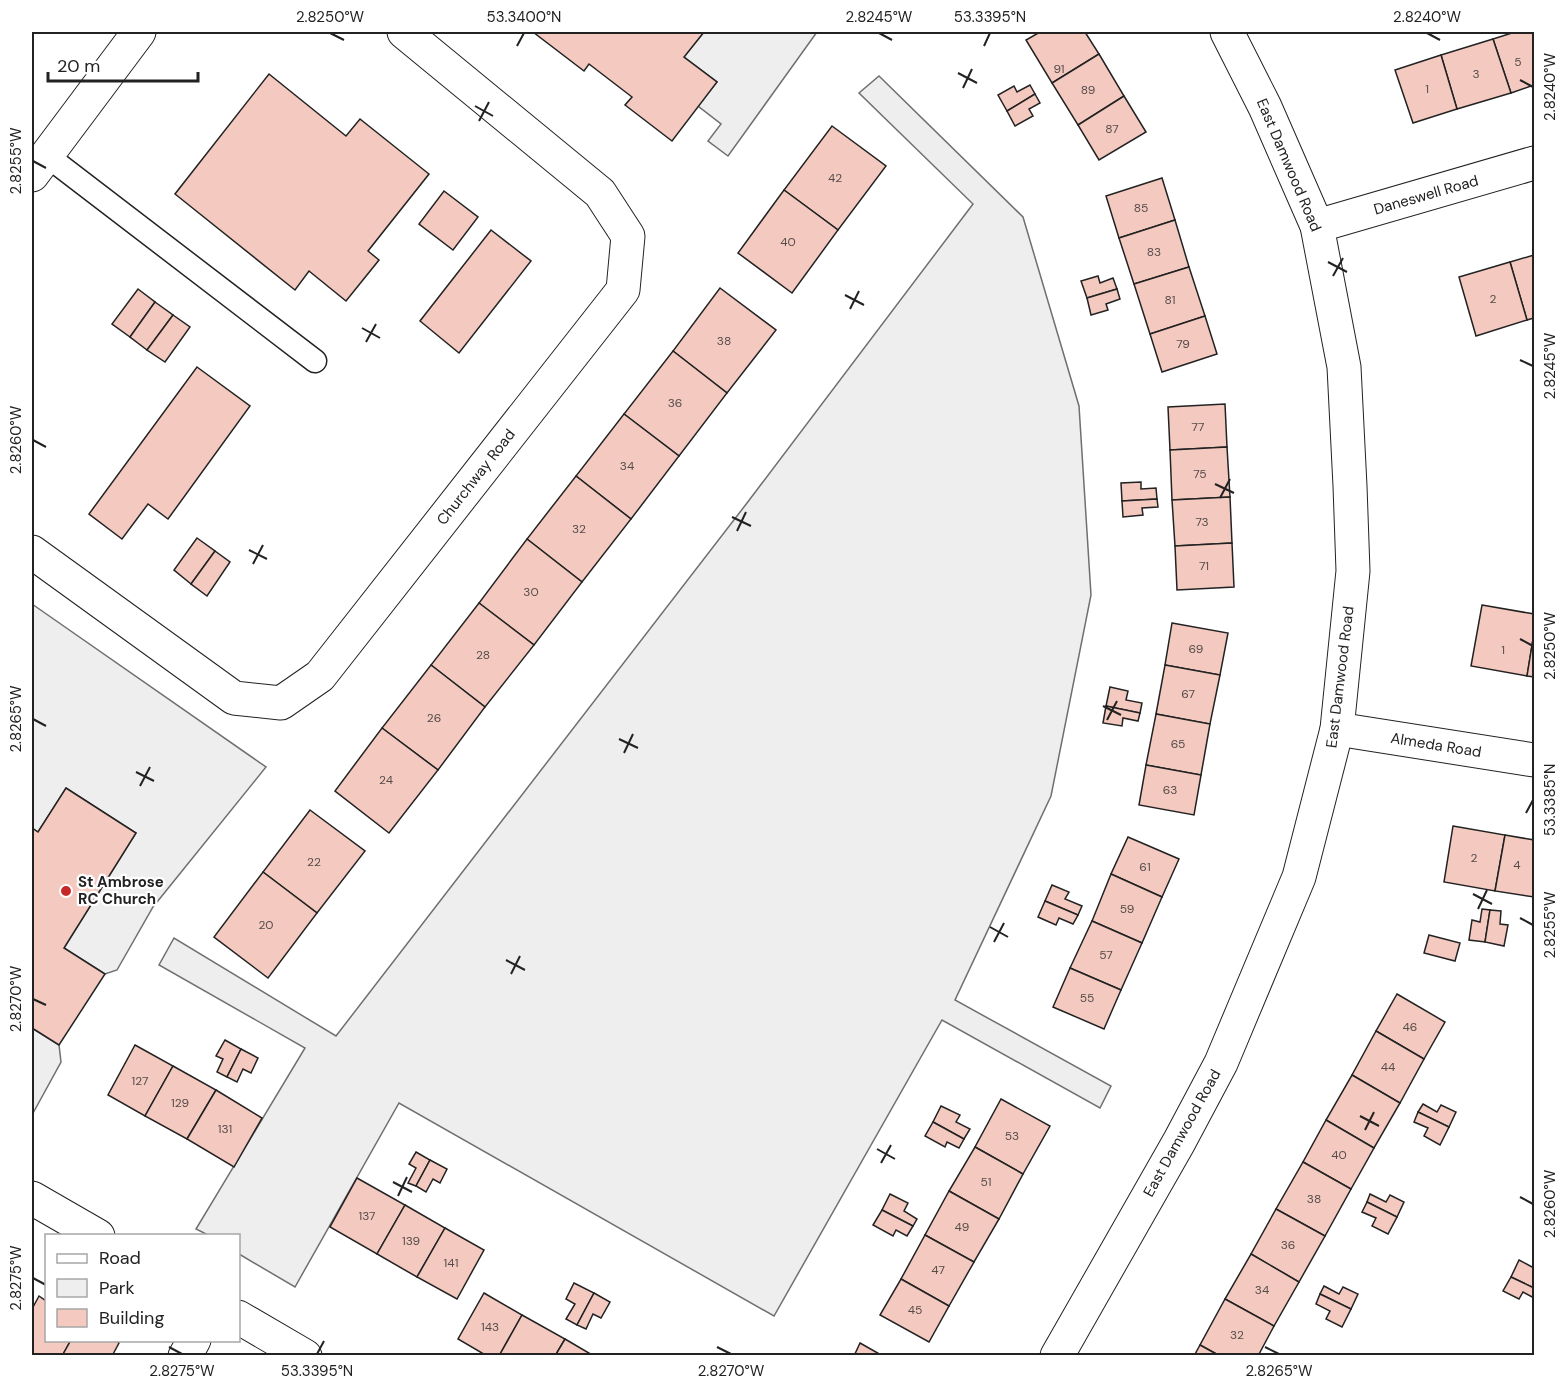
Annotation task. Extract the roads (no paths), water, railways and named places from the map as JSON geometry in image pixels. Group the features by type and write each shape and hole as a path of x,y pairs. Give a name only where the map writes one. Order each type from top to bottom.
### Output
{"street":[{"path":"39,165 139,32"},
{"name":"Churchway Road","path":"32,552 234,698 281,703 320,676 623,290 628,236 600,193 404,32"},
{"name":"East Damwood Road","path":"1057,1356 1179,1142 1221,1063 1299,878 1337,729 1353,571 1344,367 1317,226 1265,107 1227,32"},
{"name":"Daneswell Road","path":"1317,226 1534,163"},
{"name":"Almeda Road","path":"1337,729 1534,760"},
{"path":"32,1197 95,1234"},
{"path":"240,1318 305,1356"},
{"path":"185,1356 193,1342"}],"lane":[{"path":"39,165 315,361"}],"place":[{"name":"St Ambrose RC Church","path":"66,891"}]}
